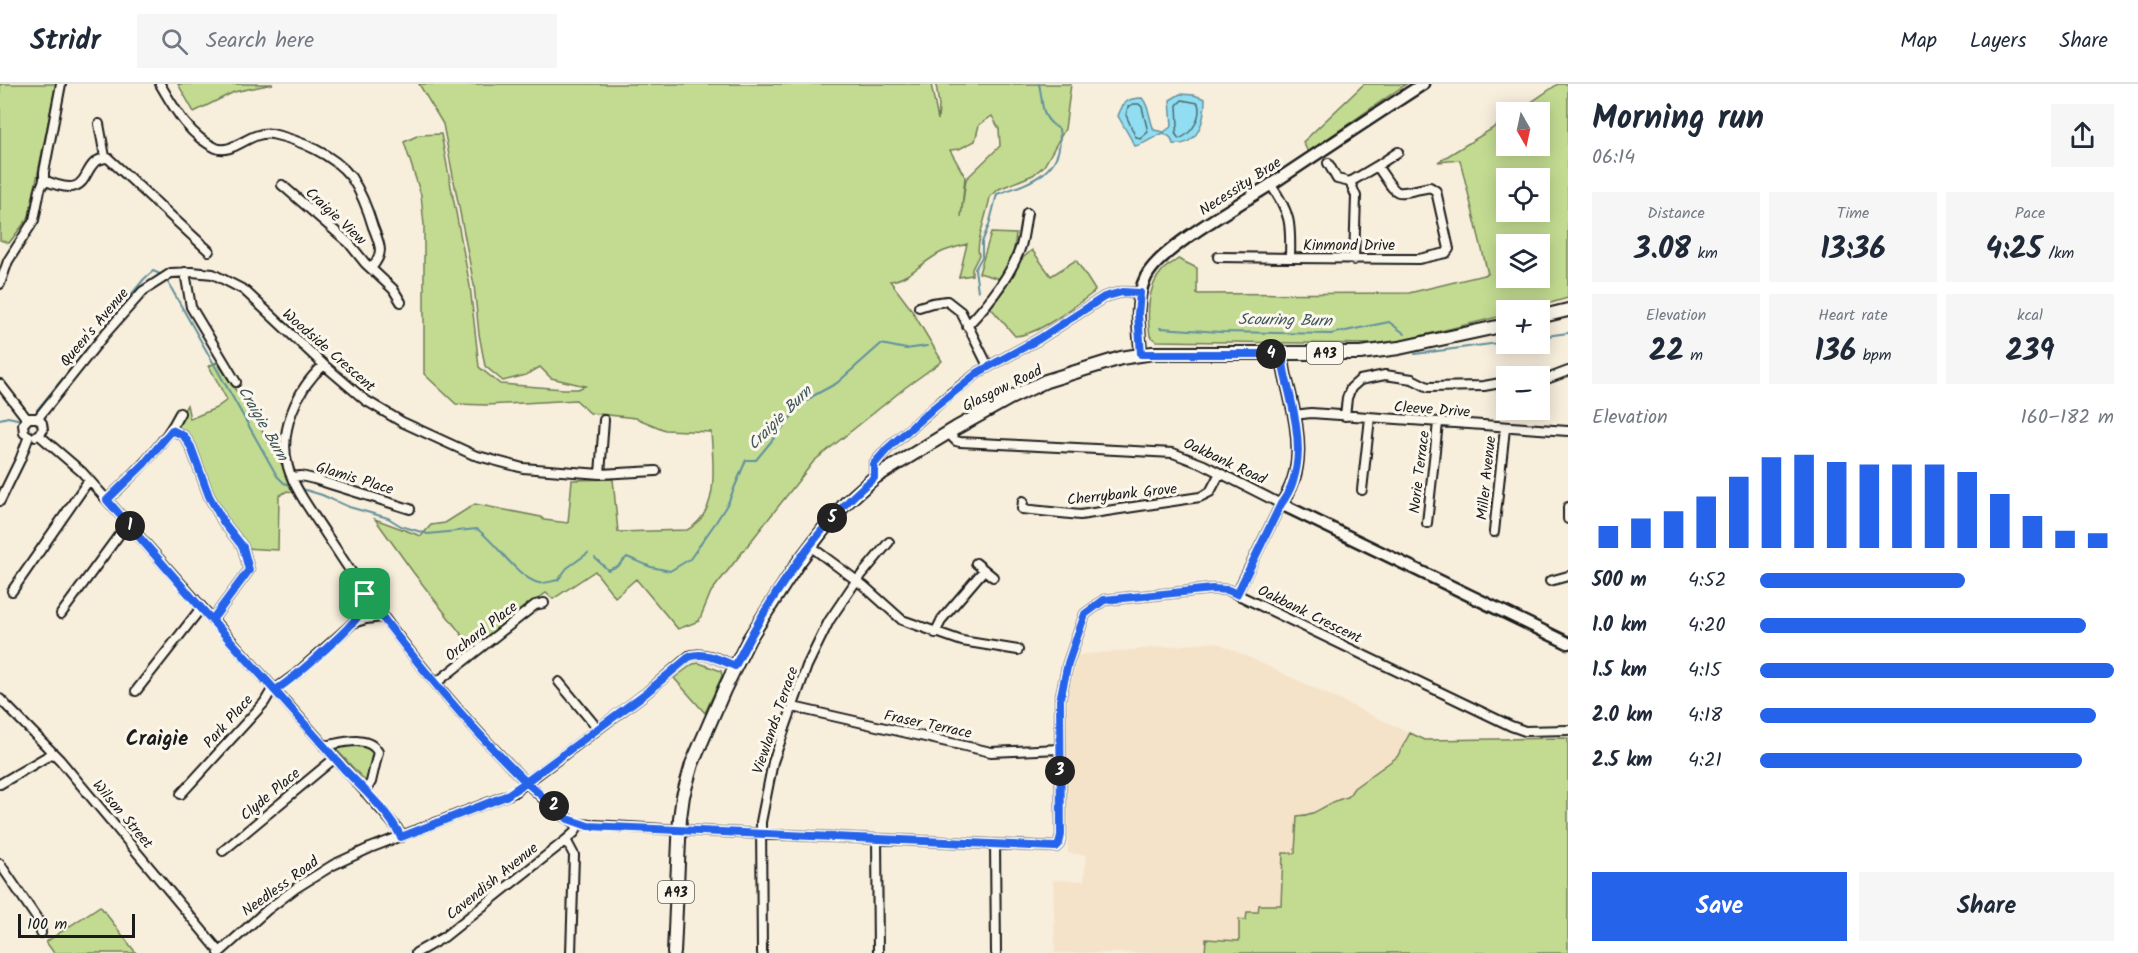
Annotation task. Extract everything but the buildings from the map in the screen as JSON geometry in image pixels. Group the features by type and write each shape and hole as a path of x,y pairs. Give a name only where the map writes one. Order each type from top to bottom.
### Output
{"main road":[{"path":"1550,314 1568,310"},
{"name":"Glasgow Road","path":"674,953 679,830 683,796 692,764 735,666 760,621 810,546 846,503 874,478 948,433 1032,387 1124,357 1141,354 1360,353 1496,327"}],"street":[{"path":"0,284 8,261 31,227 44,180 61,84"},
{"name":"Craigie View","path":"160,84 180,117 197,136 216,148 229,148 258,134 272,134 318,151 343,169 351,177 364,200 380,249 379,257 371,268"},
{"name":"Necessity Brae","path":"1141,354 1138,314 1140,293 1146,276 1155,262 1210,222 1423,84"},
{"path":"99,124 105,157"},
{"path":"1328,164 1337,179 1350,182 1398,152"},
{"path":"44,180 64,186 77,186 85,180 91,165 105,157 209,250"},
{"name":"Kinmond Drive","path":"1270,184 1285,205 1289,216 1290,258 1419,259 1446,253 1449,249 1434,188 1400,193 1393,191 1377,166"},
{"path":"1350,182 1356,196 1354,260"},
{"name":"Craigie View","path":"282,185 349,243 393,289 401,302"},
{"path":"967,326 982,310 1011,269 1021,245 1027,213"},
{"path":"1218,257 1290,258"},
{"path":"185,272 190,307 236,382"},
{"name":"Queen's Avenue","path":"38,418 134,299 165,275 185,272"},
{"name":"Woodside Crescent","path":"185,272 213,274 244,290 365,400 402,422 474,455 523,468 600,474 656,471"},
{"path":"874,478 874,464 888,448 950,394 988,366 1039,339 1104,297 1122,292 1140,293"},
{"path":"919,307 947,302 961,312 988,366"},
{"path":"1237,594 1292,485 1298,456 1299,438 1282,368 1283,354"},
{"path":"324,365 298,398 289,422 285,449 288,468 306,504 365,594 436,684 488,744 568,819 588,826 995,844 996,953"},
{"path":"1550,379 1567,374"},
{"path":"1345,416 1347,398 1351,388 1360,380 1385,375 1412,379 1428,387 1496,384"},
{"path":"0,384 27,419"},
{"path":"107,500 144,464 172,430 180,413"},
{"name":"Cleeve Drive","path":"1294,415 1311,413 1568,431"},
{"path":"39,435 43,426 38,418 27,419 23,427 24,432 29,436 39,435 89,480 397,828 401,837"},
{"path":"1362,490 1370,418"},
{"path":"600,474 604,420"},
{"name":"Norie Terrace","path":"1427,523 1438,423"},
{"name":"Miller Avenue","path":"1494,532 1505,428"},
{"path":"172,430 184,436 191,447 212,502 224,523 243,547 248,559 249,570 212,620"},
{"name":"Oakbank Road","path":"948,433 960,442 1173,453 1220,473 1568,643"},
{"path":"0,501 29,436"},
{"name":"Cherrybank Grove","path":"1023,501 1022,509 1080,515 1204,496 1209,492 1220,473"},
{"name":"Glamis Place","path":"296,484 301,476 410,509"},
{"path":"12,591 89,480"},
{"path":"1568,507 1568,519"},
{"path":"60,614 128,524"},
{"name":"Viewlands Terrace","path":"762,953 762,815 773,762 807,666 829,621 856,581 890,542"},
{"path":"810,546 902,620 963,641 1018,650"},
{"path":"975,563 993,578"},
{"path":"935,633 942,620 984,570"},
{"path":"1550,582 1568,576"},
{"name":"Oakbank Crescent","path":"995,844 1051,847 1059,844 1061,835 1060,700 1085,614 1104,600 1212,589 1228,590 1511,726 1525,731 1568,730"},
{"name":"Park Place","path":"181,794 264,703 270,693 296,674 352,623 360,611 365,594"},
{"name":"Orchard Place","path":"436,684 535,605 544,603"},
{"path":"136,691 201,608"},
{"path":"352,623 382,617"},
{"name":"Needless Road","path":"219,952 255,919 296,888 333,865 506,796 654,688 689,657 706,656 735,666"},
{"path":"559,682 598,729"},
{"name":"Wilson Street","path":"0,699 53,753 219,952"},
{"name":"Fraser Terrace","path":"793,707 991,752 1060,749"},
{"path":"324,746 367,741 374,745 378,752 371,782 365,792"},
{"path":"0,784 53,753"},
{"name":"Clyde Place","path":"223,851 335,758"},
{"name":"Cavendish Avenue","path":"416,953 444,937 566,840 575,832 578,824"},
{"path":"877,839 878,953"},
{"path":"566,840 574,855 571,953"},
{"path":"0,864 40,924 41,933"}],"shaded area":[{"path":"1216,642 1425,740 1568,738 1568,953 1055,953 1053,880 1084,881 1086,855 1068,853 1066,713 1068,693 1078,655"}],"green space":[{"path":"0,84 56,84 29,217 9,243 0,240"},
{"path":"178,84 273,84 234,92 194,112"},
{"path":"419,84 931,84 938,120 936,84 1071,84 1065,129 1044,166 1033,175 999,189 990,197 980,236 979,255 972,269 972,275 959,277 967,244 940,253 909,274 890,281 911,309 942,361 814,461 711,592 699,621 678,629 636,579 615,597 595,571 553,599 546,593 472,648 375,519 421,536 431,525 445,523 475,504 541,517 544,520 568,523 572,480 613,479 618,532 687,530 698,522 710,499 713,458 711,432 665,430 636,418 590,413 576,400 487,405 456,404 424,374 424,225 421,195 404,142 419,135 441,134 470,286 479,367 500,384 563,389 578,389 585,386 551,378 540,367 526,375 503,381 485,366 474,285 443,124","holes":["992,116 999,129 1000,146 966,179 961,217 965,177 950,150 959,149 975,141 979,125"]},
{"path":"1364,84 1406,84 1308,152 1303,142"},
{"path":"1558,84 1568,84 1568,298 1550,303 1550,300 1496,300 1496,317 1400,341 1373,344 1156,341 1150,336 1148,320 1153,285 1164,269 1178,259 1197,268 1197,294 1409,293 1488,274 1460,160 1438,162 1496,126 1496,156 1550,156 1550,102 1532,102"},
{"path":"991,233 1016,234 1013,256 1000,279 979,273"},
{"path":"1032,250 1051,276 1076,260 1095,290 1045,326 1015,336 990,307 1005,286 1017,263"},
{"path":"217,362 247,405 285,470 295,493 287,491 279,496 278,550 244,548 216,507 198,457 174,429 187,405 190,419 216,408 227,400 209,366"},
{"path":"699,663 721,671 722,676 705,713 674,678 693,664"},
{"path":"1410,733 1425,740 1568,738 1568,953 1205,953 1206,939 1239,941 1239,919 1246,920 1247,912 1258,912 1259,905 1281,905 1283,853 1295,853 1297,816 1318,811 1348,797 1354,788 1397,757"},
{"path":"362,744 368,746 374,756 368,784 334,747"},
{"path":"100,906 136,953 54,953 46,942"}],"water":[{"path":"1180,94 1205,99 1204,115 1194,137 1182,144 1173,144 1171,138 1164,133 1135,146 1118,116 1124,104 1129,100 1142,98 1147,105 1154,130 1164,132 1172,126 1170,100"}],"waterway":[{"path":"978,291 975,269 982,257 982,242 997,194 1043,174 1057,156 1060,144 1059,129 1045,115 1039,84"},
{"name":"Craigie Burn","path":"37,410 144,279 153,271 162,275"},
{"name":"Craigie Burn","path":"166,279 277,476 284,483 294,486"},
{"name":"Scouring Burn","path":"1160,328 1220,332 1331,334 1389,322 1405,334"},
{"name":"Scouring Burn","path":"1550,335 1568,333"},
{"name":"Scouring Burn","path":"1415,354 1496,343"},
{"name":"Craigie Burn","path":"595,558 608,570 618,566 627,557 651,567 670,571 690,559 728,503 746,460 756,460 796,411 813,396 837,383 881,344 906,349 927,346"},
{"name":"Craigie Burn","path":"0,419 8,417 22,420"},
{"name":"Craigie Burn","path":"299,488 428,534 477,529 523,575 539,583 558,580 567,568 588,553"}],"district":[{"name":"Craigie","path":"157,738"}],"route":[{"path":"365,594 358,616 352,623 275,690 243,654 212,620 249,570 248,559 243,547 215,508 196,458 184,436 172,430 144,464 107,500 201,608 397,828 401,837 506,796 526,782 568,819 588,826 1056,847 1061,840 1060,700 1068,663 1085,614 1104,600 1212,589 1228,590 1237,594 1281,504 1287,497 1296,470 1299,438 1282,368 1283,354 1141,354 1138,314 1140,293 1112,293 1104,297 1039,339 979,372 888,448 874,464 874,478 839,510 798,563 760,621 735,666 706,656 689,657 661,682 526,782 488,744 414,659 365,594"}]}
